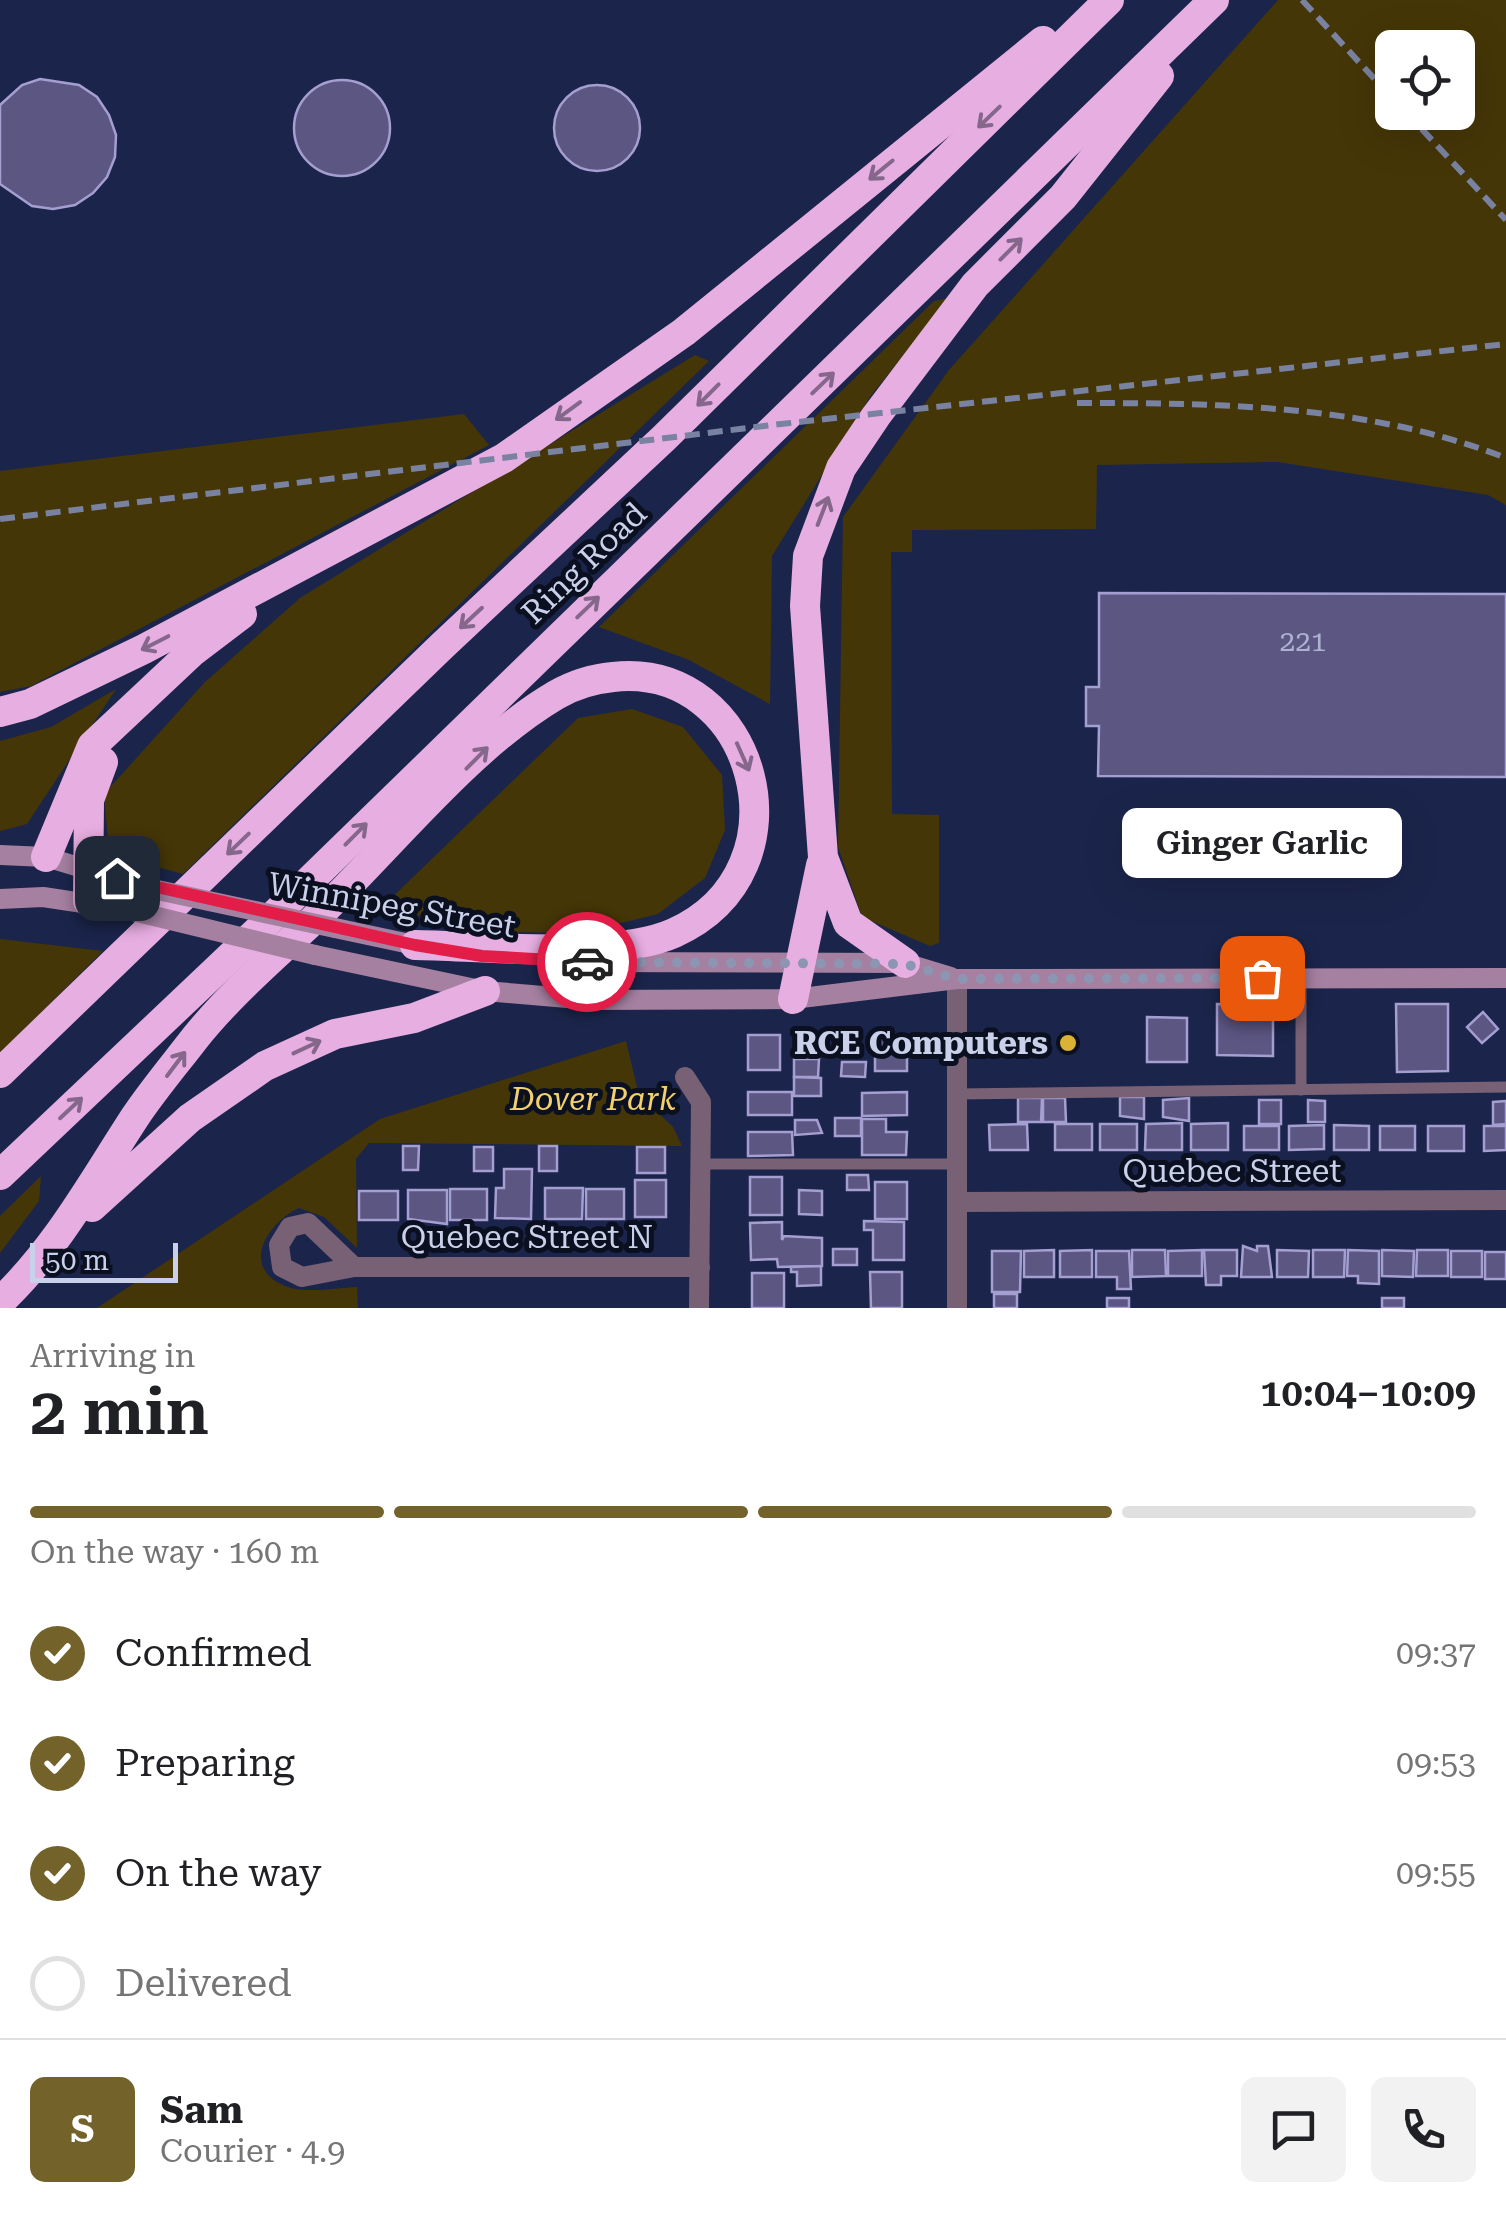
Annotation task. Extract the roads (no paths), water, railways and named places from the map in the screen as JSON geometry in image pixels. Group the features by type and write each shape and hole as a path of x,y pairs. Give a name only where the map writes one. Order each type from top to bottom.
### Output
{"highway":[{"path":"0,712 30,704 144,649 504,458 684,332 1094,0"},
{"name":"Ring Road","path":"0,1073 442,646 664,438 1108,0"},
{"path":"793,999 804,963 822,857 805,606 808,556 841,468 975,285 1062,196 1217,0"},
{"name":"Ring Road","path":"0,1175 264,925 1217,0"},
{"path":"46,857 92,746 192,652 304,566"},
{"path":"64,1232 137,1114 200,1032 498,738 540,706 586,680 621,676 650,680 688,694 712,712 734,737 748,766 756,798 755,835 747,863 731,887 699,920 670,935 605,947 415,945"},
{"path":"88,902 89,800 104,760 132,709"},
{"path":"822,857 848,923 905,964"},
{"path":"0,1302 64,1232 190,1118 265,1066 335,1034 414,1018 485,991"}],"main road":[{"name":"Winnipeg Street","path":"1,854 46,857 148,888 415,945 545,961 905,964 957,979"},
{"name":"Winnipeg Street","path":"0,899 88,902 485,991 592,1000 793,999 957,979 1506,978"}],"street":[{"path":"957,979 957,1308"},
{"path":"685,1077 701,1102 700,1308"},
{"name":"Quebec Street","path":"957,1202 1506,1200"},
{"name":"Quebec Street N","path":"354,1267 700,1266"}],"lane":[{"path":"1301,978 1301,1090"},
{"path":"957,1094 1506,1088"},
{"path":"701,1164 957,1164"}],"railway":[{"path":"1302,0 1375,79"},
{"path":"1423,130 1506,220"},
{"path":"0,519 781,424 1506,344"},
{"path":"1077,403 1240,406 1349,417 1455,440 1506,458"}],"place":[{"name":"Ginger Garlic","path":"1262,978"},
{"name":"RCE Computers","path":"1068,1043"}],"park label":[{"name":"Dover Park","path":"593,1099"}]}
